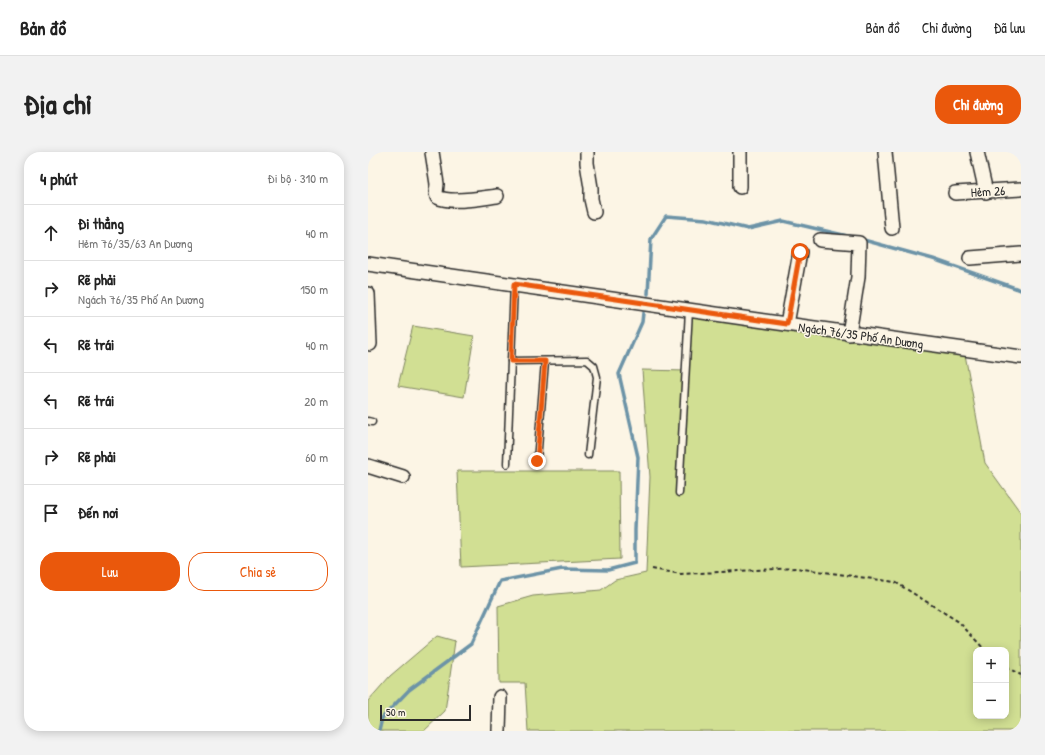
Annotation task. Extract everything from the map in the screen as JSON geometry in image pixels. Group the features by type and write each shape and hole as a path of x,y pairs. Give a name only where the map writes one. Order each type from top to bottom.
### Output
{"street":[{"path":"432,152 437,184 437,197 441,199 460,200 497,196"},
{"path":"587,152 591,199 594,212"},
{"path":"740,152 740,187"},
{"path":"885,152 892,228"},
{"path":"977,152 986,192"},
{"name":"Hẻm 26","path":"955,194 1021,189"},
{"path":"820,240 859,243 858,277 849,334"},
{"path":"787,324 800,252"},
{"path":"970,258 1021,254"},
{"name":"Ngách 76/35 Phố An Dương","path":"368,264 514,284 849,334 1021,356"},
{"path":"368,294 370,344"},
{"path":"368,466 403,477"},
{"path":"499,731 500,697"}],"lane":[{"path":"507,464 514,284"},
{"path":"679,493 689,310"},
{"path":"511,361 587,360 594,366 597,377 588,456"},
{"path":"537,461 545,361"}],"path":[{"path":"652,569 681,574 796,568 895,582 959,622 982,647"},
{"path":"1009,669 1021,675"}],"green space":[{"path":"689,310 964,349 985,463 1021,513 1021,731 528,731 525,683 499,683 498,606 533,596 601,590 615,580 646,573 650,477 642,370 686,371"},
{"path":"413,326 474,336 464,397 398,386"},
{"path":"457,471 619,471 620,559 461,567"},
{"path":"437,636 455,641 445,711 424,731 368,731 368,701 390,676"}],"waterway":[{"path":"648,294 651,239 666,216 706,219 748,229 783,221 852,237"},
{"path":"860,239 933,259 1021,290"},
{"path":"379,731 382,718 409,690 471,644 500,581 562,569 608,570 635,563 638,457 619,374 642,322 643,313"}],"route":[{"path":"537,461 545,361 511,361 514,284 787,324 800,252"}]}
